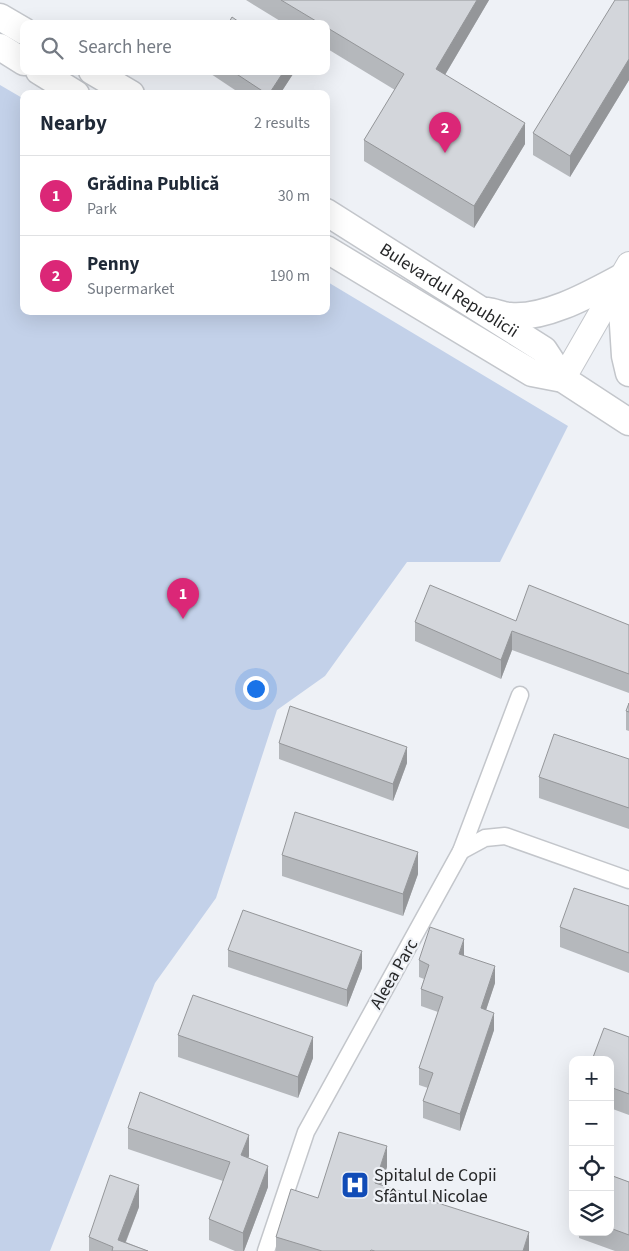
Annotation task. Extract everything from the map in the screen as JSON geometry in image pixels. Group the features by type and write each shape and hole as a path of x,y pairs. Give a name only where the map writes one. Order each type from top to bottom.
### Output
{"main road":[{"path":"0,17 20,29"},
{"path":"0,47 20,60"},
{"path":"45,75 70,90"},
{"path":"99,75 124,90"},
{"name":"Bulevardul Republicii","path":"330,215 544,350 563,379"},
{"name":"Bulevardul Republicii","path":"330,251 532,373 563,379 629,422"},
{"path":"477,308 510,316 541,312 571,303 625,271"},
{"path":"563,379 625,271"},
{"path":"625,271 625,356 629,374"}],"street":[{"name":"Aleea Parc","path":"266,1251 306,1132 461,851 520,695"},
{"path":"461,851 485,838 505,836 629,880"}],"shaded area":[{"path":"0,85 20,97 20,315 330,315 330,283 568,426 500,562 407,562 325,676 277,710 216,898 155,983 50,1251 0,1251"}],"building":[{"path":"281,0 477,0 436,69 525,123 474,206 364,140 404,74 330,29 330,20 314,20"},
{"path":"615,0 629,0 629,59 570,156 533,133"},
{"path":"238,75 281,75 272,90 261,90"},
{"path":"430,585 516,621 529,585 629,625 629,674 512,631 501,660 415,622"},
{"path":"290,706 407,747 393,784 279,743"},
{"path":"554,734 629,759 629,808 539,777"},
{"path":"295,812 418,852 403,894 282,855"},
{"path":"574,888 629,906 629,953 560,927"},
{"path":"243,910 362,951 347,990 228,950"},
{"path":"430,927 464,939 459,954 495,966 481,1008 494,1013 460,1114 423,1101 433,1073 419,1068 443,997 421,989 429,965 419,960"},
{"path":"193,995 313,1037 298,1077 178,1035"},
{"path":"604,1028 629,1037 629,1094 614,1088 614,1056 594,1056"},
{"path":"140,1092 249,1135 241,1155 268,1166 243,1233 209,1219 230,1162 128,1128"},
{"name":"Spitalul de Copii Sfântul Nicolae","path":"339,1132 387,1146 375,1183 529,1232 523,1251 322,1251 276,1237 291,1189 318,1198"},
{"path":"110,1175 139,1185 118,1240 148,1251 112,1251 113,1247 89,1237"},
{"path":"614,1176 629,1182 629,1235 614,1229"}],"place":[{"name":"Penny","path":"445,153"},
{"name":"Grădina Publică","path":"183,619"},
{"name":"Spitalul de Copii Sfântul Nicolae","path":"355,1185"}]}
